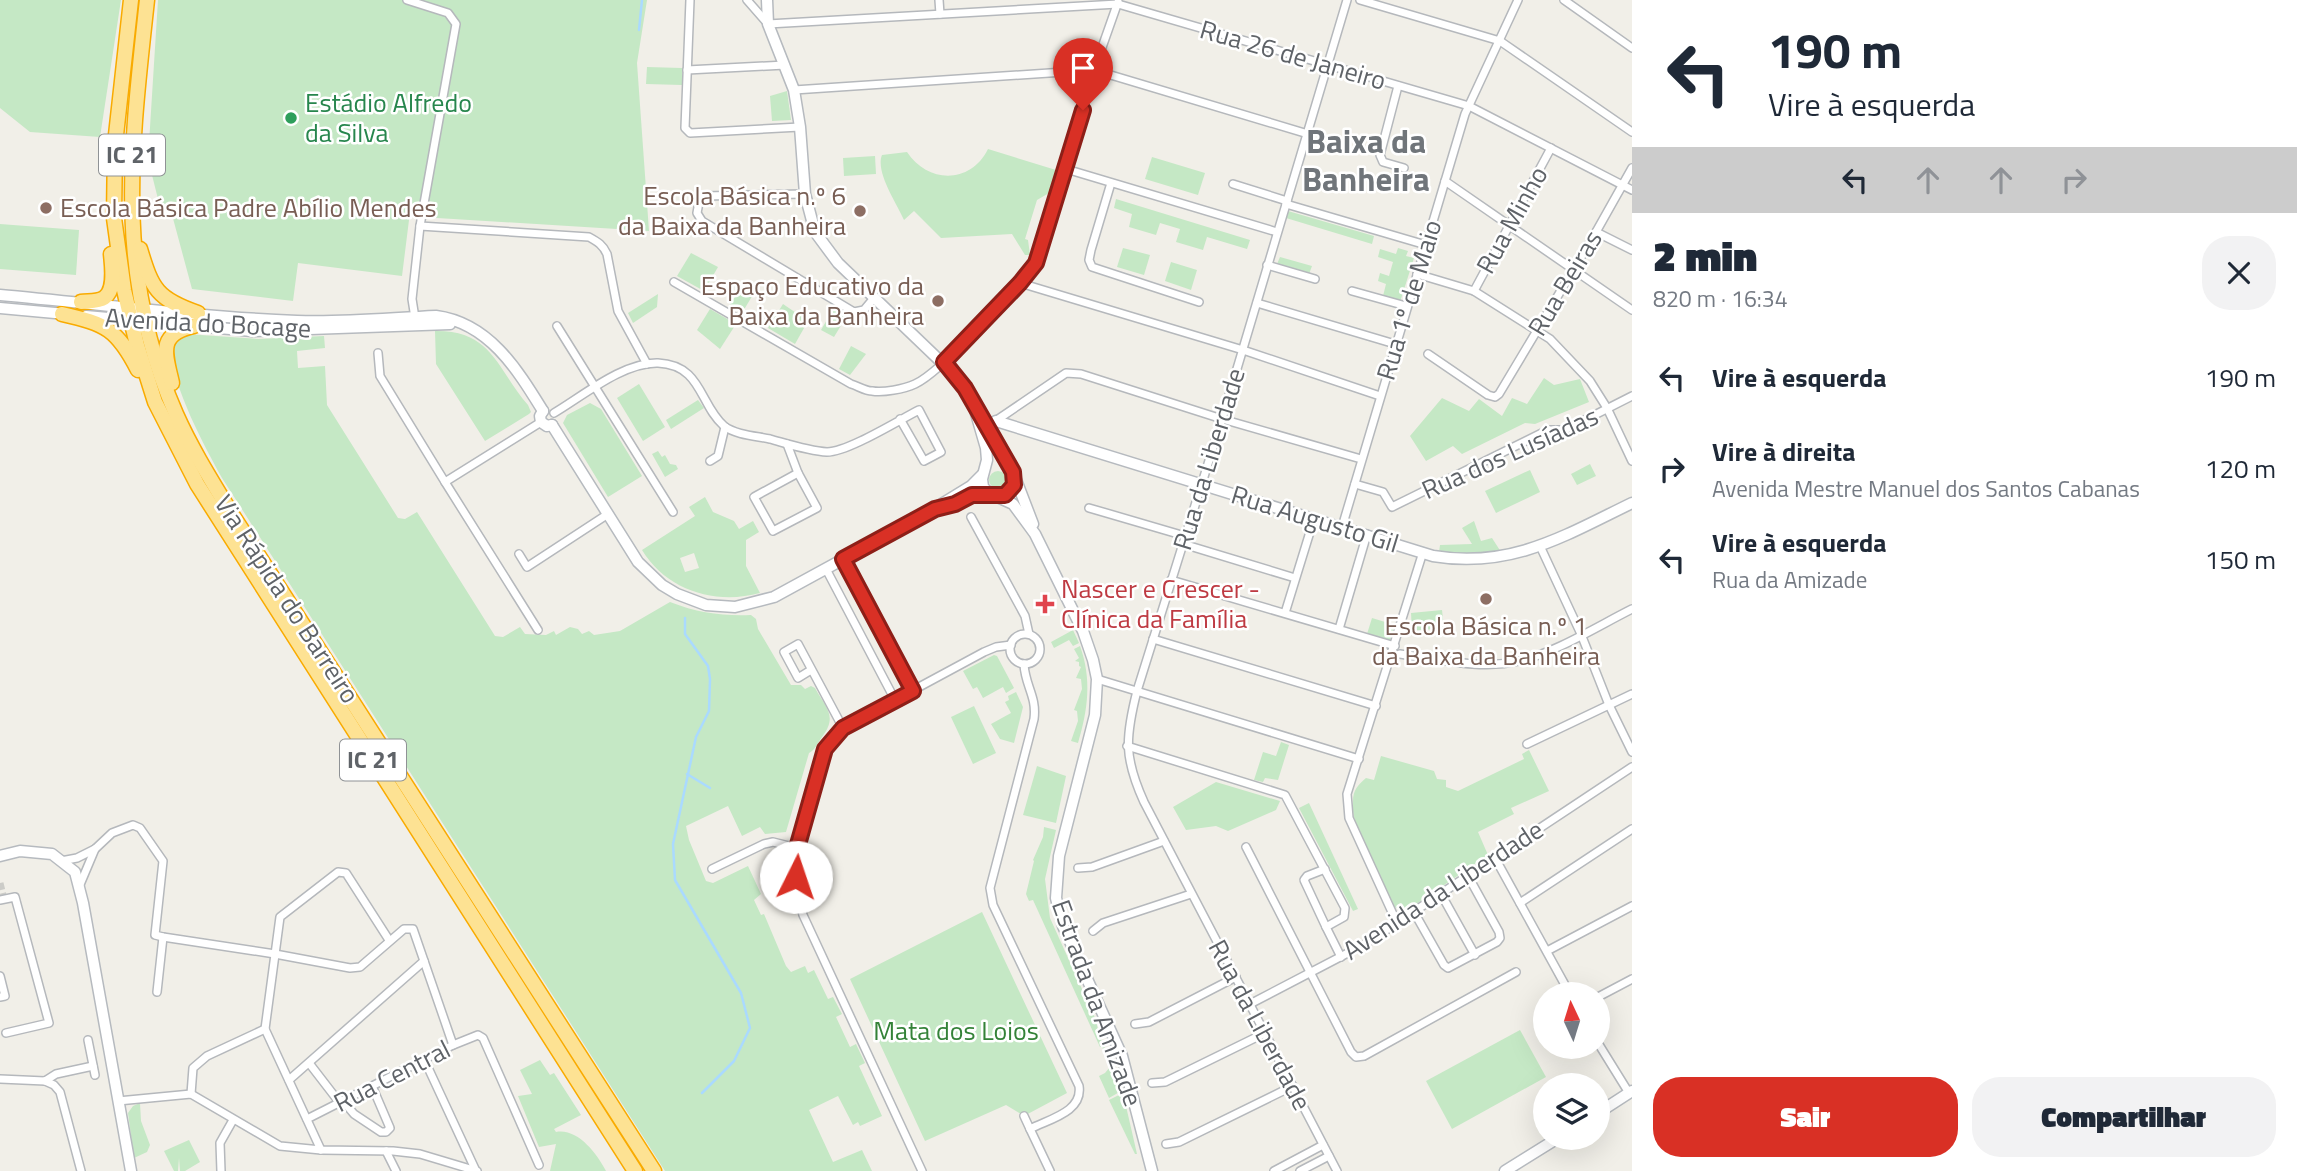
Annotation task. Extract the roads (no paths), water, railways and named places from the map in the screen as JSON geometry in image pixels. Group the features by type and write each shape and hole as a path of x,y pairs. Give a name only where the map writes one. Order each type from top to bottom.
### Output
{"highway":[{"name":"Via Rápida do Barreiro","path":"131,0 115,144 114,218 124,290 137,315 176,415 199,461 233,516 654,1171"},
{"name":"Via Rápida do Barreiro","path":"147,0 131,163 131,221 137,345 155,402 197,484 635,1171"},
{"path":"81,302 104,298 109,293 114,218"},
{"path":"131,221 155,289 196,320 172,334 166,347 176,415"},
{"path":"62,314 99,324 121,340 155,402"}],"main road":[{"path":"767,0 768,24 794,89 809,218 824,247 959,379 973,404 991,424 1028,508 1035,534"},
{"name":"Avenida do Bocage","path":"0,295 81,302 137,315"},
{"name":"Avenida do Bocage","path":"0,308 62,314 137,315 196,320 415,321 450,318 486,338 515,366 547,418"},
{"path":"973,404 986,448 983,487 1013,504 1035,534"},
{"path":"547,418 638,562 649,574 677,594 706,605 735,607 766,600 935,509 971,485 990,465 998,463 1013,472"},
{"name":"Rua Augusto Gil","path":"991,424 1451,559 1481,560 1525,552 1630,507"},
{"path":"935,509 955,504 972,495 1005,495 1012,490 1013,472"},
{"name":"Estrada da Amizade","path":"1035,534 1083,631 1097,680 1093,730 1057,863 1056,898 1063,926 1122,1056 1152,1171"},
{"path":"0,856 20,851 52,854 75,872 131,1171"},
{"path":"1610,1105 1630,1092"},
{"path":"1506,1171 1540,1150"}],"street":[{"path":"407,0 449,13 456,24 420,226 412,299 415,321"},
{"path":"690,0 685,128 690,133 800,127"},
{"path":"747,0 768,24"},
{"path":"939,0 940,14"},
{"name":"Rua da Liberdade","path":"1337,1171 1134,781 1127,735 1137,691 1348,0"},
{"path":"1360,0 1500,41 1632,132"},
{"name":"Rua 1º de Maio","path":"1342,527 1406,306 1469,107 1518,0"},
{"path":"1564,0 1632,48"},
{"path":"674,282 851,384 871,391 915,384 944,362 1020,283 1040,256 1094,70 1118,2"},
{"name":"Rua 26 de Janeiro","path":"768,24 1118,2 1469,107 1632,190"},
{"path":"687,70 785,65"},
{"path":"794,89 1094,70 1308,134"},
{"path":"1398,86 1380,158 1383,162 1404,168"},
{"name":"Rua Minho","path":"1474,291 1551,148"},
{"name":"Rua Beiras","path":"1428,354 1488,395 1495,397 1499,394 1632,168"},
{"path":"1066,169 1277,232"},
{"path":"1445,181 1632,310"},
{"path":"1111,183 1091,250 1092,267 1199,302"},
{"path":"1233,184 1426,245"},
{"path":"805,194 704,197 699,202 697,213 702,221 854,312 864,310 874,298"},
{"path":"420,226 589,237 598,242 604,246 607,254 618,311 647,364"},
{"path":"1596,232 1632,250"},
{"path":"1267,265 1315,279"},
{"path":"1417,274 1474,291 1538,329 1562,349 1583,372 1607,408 1632,461"},
{"path":"1020,283 1243,350 1380,396"},
{"path":"1352,291 1406,306"},
{"path":"1256,303 1395,344"},
{"path":"558,326 673,512"},
{"path":"378,354 380,376 538,631"},
{"path":"445,482 623,371 647,364 674,366 690,376 725,426 732,430 826,452 836,451 919,410 942,452 923,461 901,419"},
{"path":"991,424 1066,373 1081,374 1222,419 1361,459"},
{"name":"Rua dos Lusíadas","path":"1355,484 1383,492 1392,507 1548,430 1565,430 1632,396"},
{"path":"709,461 718,456 725,426"},
{"path":"787,444 793,463 817,508 773,531 754,497 798,473"},
{"path":"1089,508 1295,579"},
{"path":"519,554 527,567 608,514"},
{"path":"971,517 1026,616 1028,635"},
{"path":"1285,613 1314,519"},
{"path":"1339,629 1367,534"},
{"path":"1540,546 1632,752"},
{"path":"1398,923 1348,813 1348,794 1423,552"},
{"path":"843,559 913,691"},
{"path":"826,569 895,700"},
{"path":"1171,580 1395,646"},
{"path":"1400,654 1479,664 1510,663 1539,655 1632,609"},
{"path":"922,1171 803,915 797,895 797,848 825,749 843,728 989,649 1011,645 1018,636 1028,635 1034,637 1040,648 1036,660 1024,664"},
{"path":"1153,639 1376,706"},
{"path":"811,670 798,678 784,652 798,644 843,728"},
{"path":"1011,645 1013,657 1024,664"},
{"path":"1024,664 1024,676 1034,695 1035,709 992,876 990,896 1076,1077 1080,1095 1072,1108 1030,1129"},
{"path":"1097,680 1359,759"},
{"path":"1527,744 1632,694"},
{"path":"1127,746 1285,795 1346,912 1344,917 1326,926"},
{"name":"Avenida da Liberdade","path":"1250,1004 1341,957 1398,923 1632,767"},
{"path":"60,861 77,858 95,849 112,833 133,825 140,828 163,861 155,924 155,935 163,937 350,968 360,967 404,929 413,929 453,1045"},
{"path":"1520,903 1632,829"},
{"path":"1078,868 1092,867 1164,841"},
{"path":"712,869 773,842 797,848"},
{"path":"1246,848 1356,1057 1361,1057 1516,972"},
{"path":"79,887 95,849"},
{"path":"1495,858 1564,982"},
{"path":"1325,869 1307,876 1304,880 1341,957"},
{"path":"321,1150 265,1029 280,917 338,872 346,873 389,940"},
{"path":"1414,912 1446,967 1454,967 1497,942 1500,935 1468,876"},
{"path":"1093,931 1103,923 1191,894"},
{"path":"1441,894 1475,955"},
{"path":"0,900 15,897 50,1023 6,1033"},
{"path":"1547,951 1632,906"},
{"path":"157,992 163,937"},
{"path":"289,1080 424,961"},
{"path":"0,976 5,996 0,997"},
{"path":"1135,1024 1149,1022 1236,977"},
{"path":"1610,991 1632,979"},
{"path":"191,1094 193,1068 207,1056 265,1029"},
{"path":"1152,1083 1165,1082 1265,1033"},
{"name":"Rua Central","path":"307,1119 424,1059 478,1035 483,1038 538,1165"},
{"path":"88,1040 95,1075"},
{"path":"424,1059 476,1171"},
{"path":"1608,1059 1630,1092"},
{"path":"309,1063 336,1098 343,1101 354,1114 381,1132 386,1132 390,1128 372,1086"},
{"path":"44,1081 56,1074 93,1066"},
{"path":"0,1079 44,1081 54,1085 60,1092 81,1171"},
{"path":"1166,1144 1179,1142 1293,1086"},
{"path":"118,1101 191,1094 280,1146 421,1154 476,1171"},
{"path":"1024,1116 1050,1171"},
{"path":"221,1171 220,1143 233,1120"},
{"path":"1273,1171 1323,1144"},
{"path":"386,1151 396,1171"},
{"path":"1300,1171 1329,1156"}],"waterway":[{"path":"639,30 642,0"},
{"path":"685,618 685,634 708,666 709,711 696,737 673,844 675,880 741,993 750,1028 734,1061 702,1093"},
{"path":"687,774 710,788"}],"tunnel":[{"path":"0,883 4,899"}],"place":[{"name":"Estádio Alfredo da Silva","path":"291,118"},
{"name":"Escola Básica Padre Abílio Mendes","path":"46,208"},
{"name":"Escola Básica n.º 6 da Baixa da Banheira","path":"860,211"},
{"name":"Espaço Educativo da Baixa da Banheira","path":"938,301"},
{"name":"Escola Básica n.º 1 da Baixa da Banheira","path":"1486,599"},
{"name":"Nascer e Crescer - Clínica da Família","path":"1045,604"}],"district":[{"name":"Baixa da Banheira","path":"1366,160"}],"park label":[{"name":"Mata dos Loios","path":"956,1031"}]}
